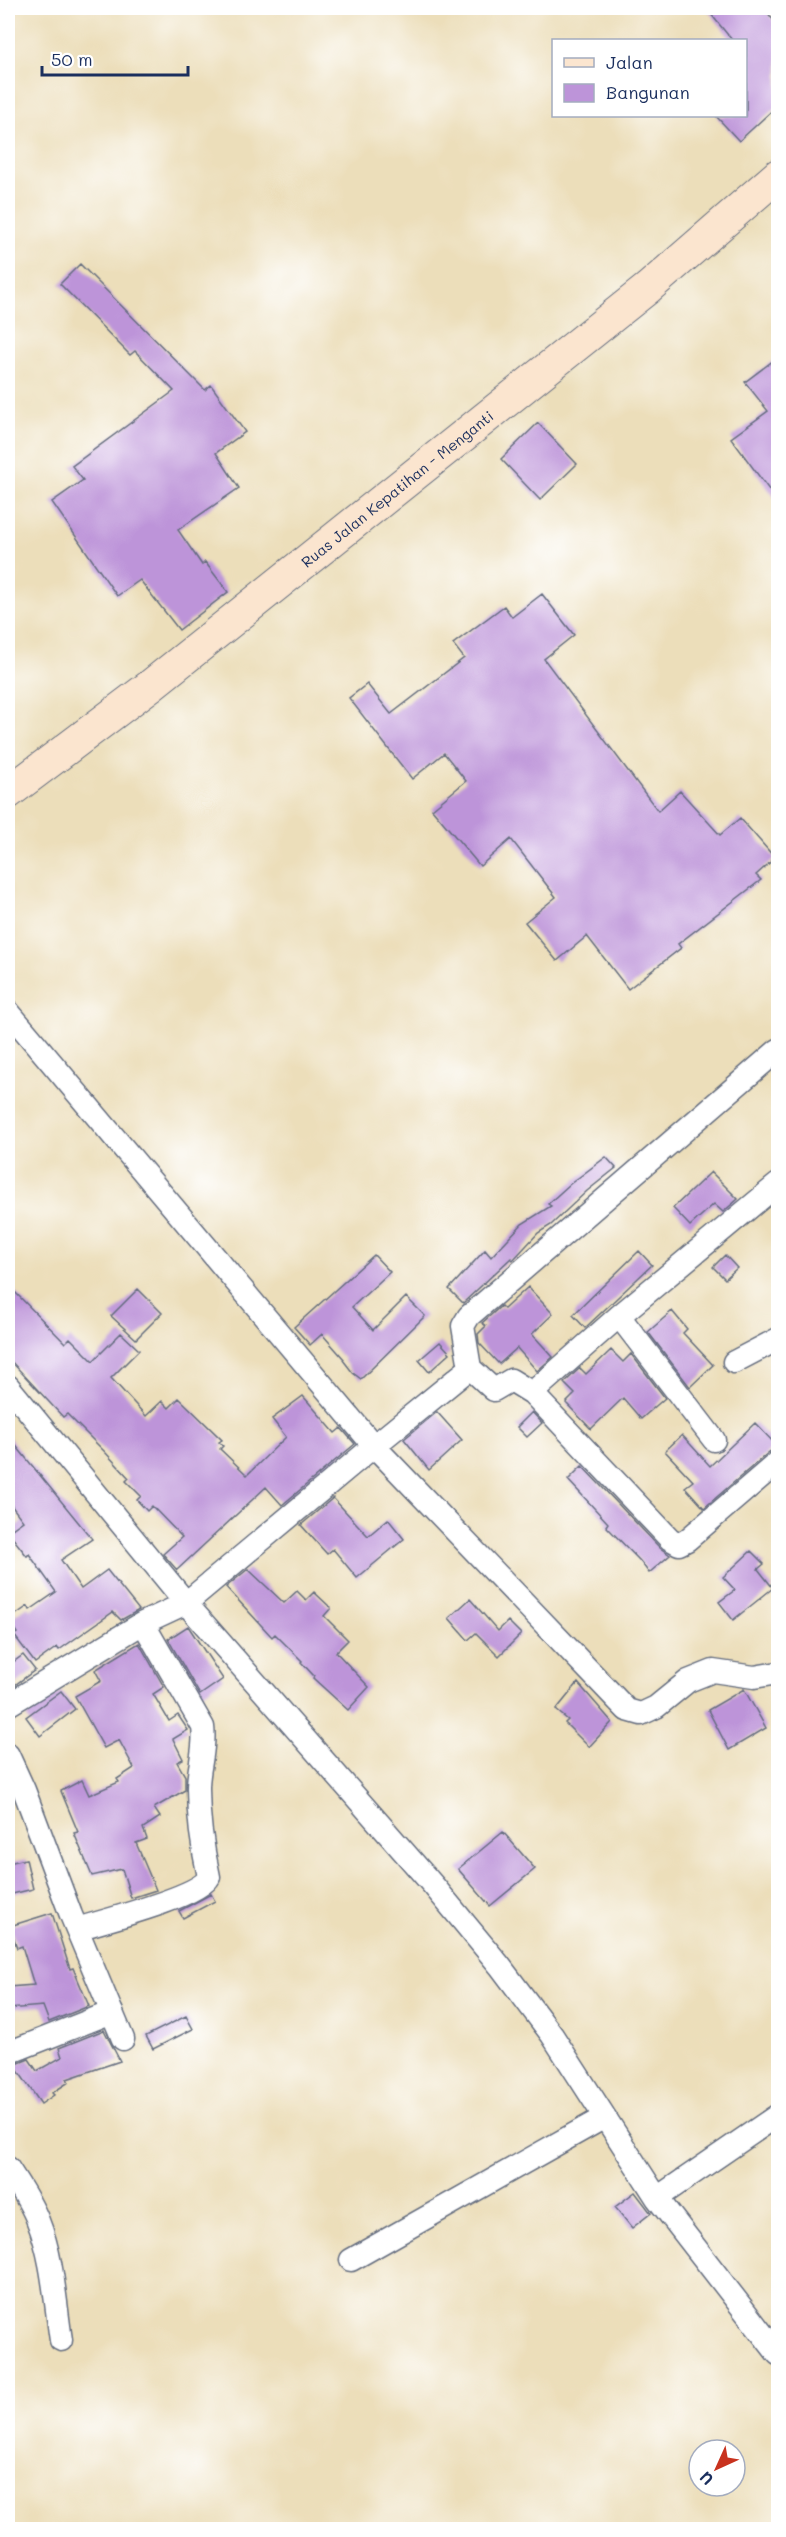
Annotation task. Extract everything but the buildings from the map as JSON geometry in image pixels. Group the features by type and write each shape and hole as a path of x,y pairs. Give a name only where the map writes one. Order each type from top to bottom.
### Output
{"main road":[{"name":"Ruas Jalan Kepatihan - Menganti","path":"8,793 150,686 639,296 778,175"}],"street":[{"path":"8,1011 374,1446 627,1710 641,1714 656,1707 688,1681 713,1671 754,1677 778,1673"},
{"path":"778,1050 469,1316 463,1326 470,1368 494,1390 511,1380 532,1393 670,1539 679,1544 687,1540 778,1462"},
{"path":"532,1393 619,1316 778,1184"},
{"path":"619,1316 714,1440"},
{"path":"734,1362 778,1339"},
{"path":"8,1705 143,1623 186,1603 470,1368"},
{"path":"8,1386 186,1603 433,1885 500,1966 552,2035 603,2118 657,2198 778,2354"},
{"path":"78,1929 157,1905 202,1886 209,1877 198,1813 199,1777 205,1742 203,1727 143,1623"},
{"path":"8,1755 123,2039"},
{"path":"8,2053 112,2012"},
{"path":"657,2198 778,2115"},
{"path":"351,2260 603,2118"},
{"path":"8,2168 25,2194 46,2243 61,2340"}]}
